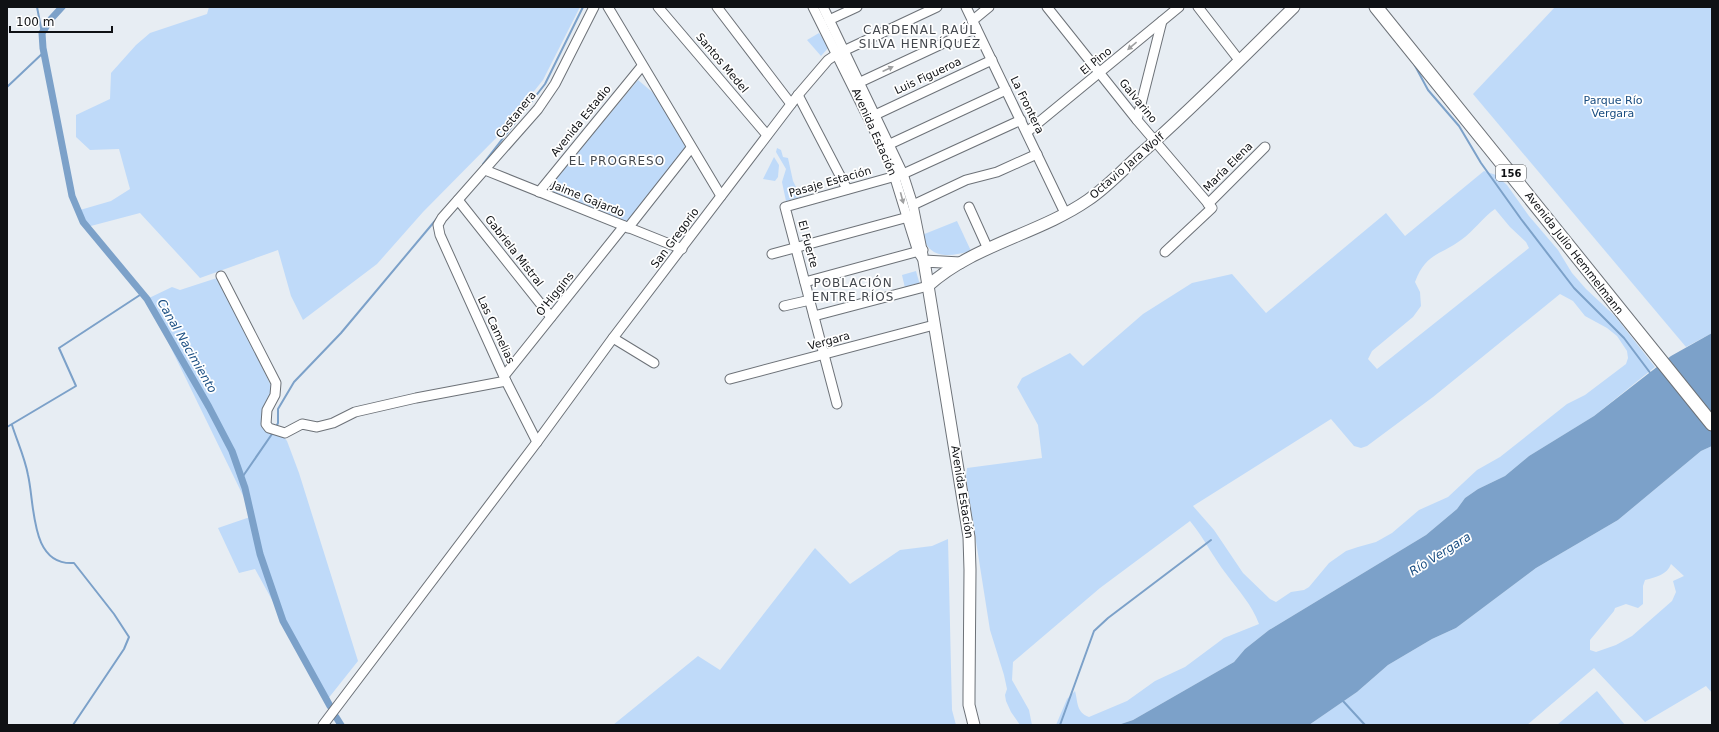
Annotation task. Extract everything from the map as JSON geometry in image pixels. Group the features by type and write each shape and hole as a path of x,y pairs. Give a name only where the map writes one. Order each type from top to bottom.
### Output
{"highway":[{"name":"Avenida Julio Hemmelmann","path":"1376,7 1712,424"}],"main road":[{"name":"Octavio Jara Wolf","path":"922,254 960,263 1065,213 1090,199 1155,142 1294,7"},
{"name":"Avenida Estación","path":"922,254 969,537 969,694 974,725"},
{"path":"928,286 943,273 960,263"}],"street":[{"name":"Costanera","path":"438,225 442,218 538,109 555,84 594,7"},
{"path":"608,7 691,148 722,196"},
{"name":"Santos Medel","path":"658,7 767,135"},
{"path":"717,7 791,104"},
{"name":"Avenida Estación","path":"813,7 840,52 856,84 890,162 899,175 913,205 911,216"},
{"name":"Avenida Estación","path":"822,7 829,20 840,52"},
{"path":"829,20 857,7"},
{"name":"San Gregorio","path":"323,725 537,442 613,338 798,95 828,60 840,52 937,7"},
{"name":"La Frontera","path":"966,7 1065,213"},
{"path":"856,84 974,24 989,7"},
{"name":"Galvarino","path":"1047,7 1155,142 1210,206"},
{"name":"El Pino","path":"1027,132 1179,7"},
{"path":"1198,7 1240,60"},
{"path":"1138,120 1162,21"},
{"name":"Luis Figueroa","path":"875,114 992,60"},
{"name":"Avenida Estadio","path":"539,192 642,66"},
{"name":"Avenida Estación","path":"856,84 875,114 890,144 922,254"},
{"path":"890,144 1006,90"},
{"path":"798,95 846,189"},
{"name":"Pasaje Estación","path":"786,207 899,175 1021,120"},
{"name":"O'Higgins","path":"505,379 551,317 691,148"},
{"name":"María Elena","path":"1165,252 1265,148"},
{"path":"913,205 966,180 997,172 1037,154"},
{"name":"Jaime Gajardo","path":"485,170 682,249"},
{"name":"Gabriela Mistral","path":"458,200 551,317"},
{"name":"El Fuerte","path":"786,207 837,404"},
{"path":"969,207 988,249"},
{"path":"772,254 911,216"},
{"name":"Las Camelias","path":"438,225 440,236 505,379 537,442"},
{"path":"805,282 922,254"},
{"path":"221,276 276,383 275,395 267,410 266,424 269,428 285,433 302,424 317,427 333,423 355,412 505,379"},
{"path":"814,316 928,286"},
{"path":"784,306 810,300"},
{"name":"Vergara","path":"730,379 934,325"},
{"path":"613,338 654,363"}],"green space":[{"path":"209,7 580,7 543,80 499,135 423,212 377,264 303,320 291,296 278,250 200,278 140,213 87,227 80,210 111,201 130,189 119,149 90,150 76,137 76,115 110,99 111,73 136,45 150,33 207,14"},
{"name":"Parque Río Vergara","path":"1555,7 1712,7 1712,333 1686,347 1473,94"},
{"path":"819,33 829,47 821,56 807,40"},
{"path":"638,80 664,102 687,148 627,222 546,190"},
{"path":"777,148 781,150 783,157 788,158 793,181 801,197 786,201 782,182 786,169 776,152"},
{"path":"774,157 779,165 778,177 775,181 763,179"},
{"path":"1484,171 1496,175 1507,185 1529,216 1558,250 1572,273 1586,289 1615,316 1655,367 1594,416 1529,456 1505,476 1478,489 1465,498 1457,509 1426,535 1269,630 1245,649 1234,662 1133,720 1118,725 1056,725 1067,699 1075,691 1077,703 1080,709 1089,717 1127,701 1155,681 1185,667 1224,638 1259,624 1249,604 1190,521 1100,588 1013,662 1012,680 1029,710 1032,725 1020,725 1011,712 1006,701 1005,695 1007,689 1004,675 990,630 966,478 967,468 1042,458 1038,425 1017,387 1022,378 1070,353 1083,366 1143,314 1192,283 1232,274 1266,313 1386,213 1405,236","holes":["1495,209 1510,227 1526,242 1529,248 1377,369 1368,359 1372,351 1413,317 1421,306 1420,292 1415,282 1424,265 1434,256 1466,236","1560,294 1573,301 1585,316 1607,328 1617,336 1627,351 1628,358 1626,364 1585,395 1567,404 1500,457 1477,470 1448,497 1419,510 1392,533 1376,542 1346,551 1329,563 1309,587 1304,590 1291,592 1276,602 1270,599 1243,573 1214,530 1193,506 1331,419 1354,446 1361,448 1367,446 1433,397"]},
{"path":"957,221 971,251 942,255 930,249 922,235"},
{"path":"916,271 920,285 905,288 902,275"},
{"path":"220,277 272,388 271,395 263,412 287,441 299,473 358,661 327,700 255,569 239,573 218,528 253,516 147,299 172,287 180,290"},
{"path":"1712,446 1712,693 1706,686 1645,722 1594,668 1527,725 1309,725 1357,692 1388,665 1432,639 1456,628 1536,568 1618,520 1701,451","holes":["1671,564 1684,576 1673,581 1676,592 1672,601 1632,636 1616,645 1596,652 1590,650 1590,640 1615,608 1626,604 1638,608 1643,604 1643,586 1645,580 1657,577 1664,573"]},
{"path":"948,539 952,710 956,725 613,725 698,656 720,670 815,548 850,584 900,550 932,546"},
{"path":"1597,691 1625,725 1557,725"}],"water":[{"name":"Río Vergara","path":"1712,333 1712,446 1701,451 1618,520 1536,568 1456,628 1432,639 1388,665 1357,692 1309,725 1118,725 1133,720 1234,662 1245,649 1269,630 1426,535 1457,509 1465,498 1478,489 1505,476 1529,456 1594,416 1671,356"}],"waterway":[{"path":"37,7 42,33"},
{"name":"Canal Nacimiento","path":"62,7 51,19 42,33 43,48 72,196 83,222 147,299 209,407 232,451 245,488 260,554 283,621 330,706"},
{"path":"483,164 545,84 583,7"},
{"path":"7,87 44,52"},
{"path":"1413,62 1428,90 1459,126 1481,163 1521,219 1574,288 1624,338 1651,374"},
{"path":"277,425 278,409 294,382 341,333 439,216"},
{"path":"7,427 76,386 59,348 143,293"},
{"path":"12,425 27,469 34,517 42,544 49,555 60,561 74,563 114,614 129,637 124,649 73,725"},
{"path":"241,479 272,434"},
{"path":"1060,725 1094,631 1108,618 1211,540"},
{"path":"1343,701 1365,725"},
{"name":"Canal Nacimiento","path":"336,717 341,725"}],"district":[{"name":"CARDENAL RAÚL SILVA HENRÍQUEZ","path":"920,37"},
{"name":"EL PROGRESO","path":"617,161"},
{"name":"POBLACIÓN ENTRE RÍOS","path":"853,290"}]}
